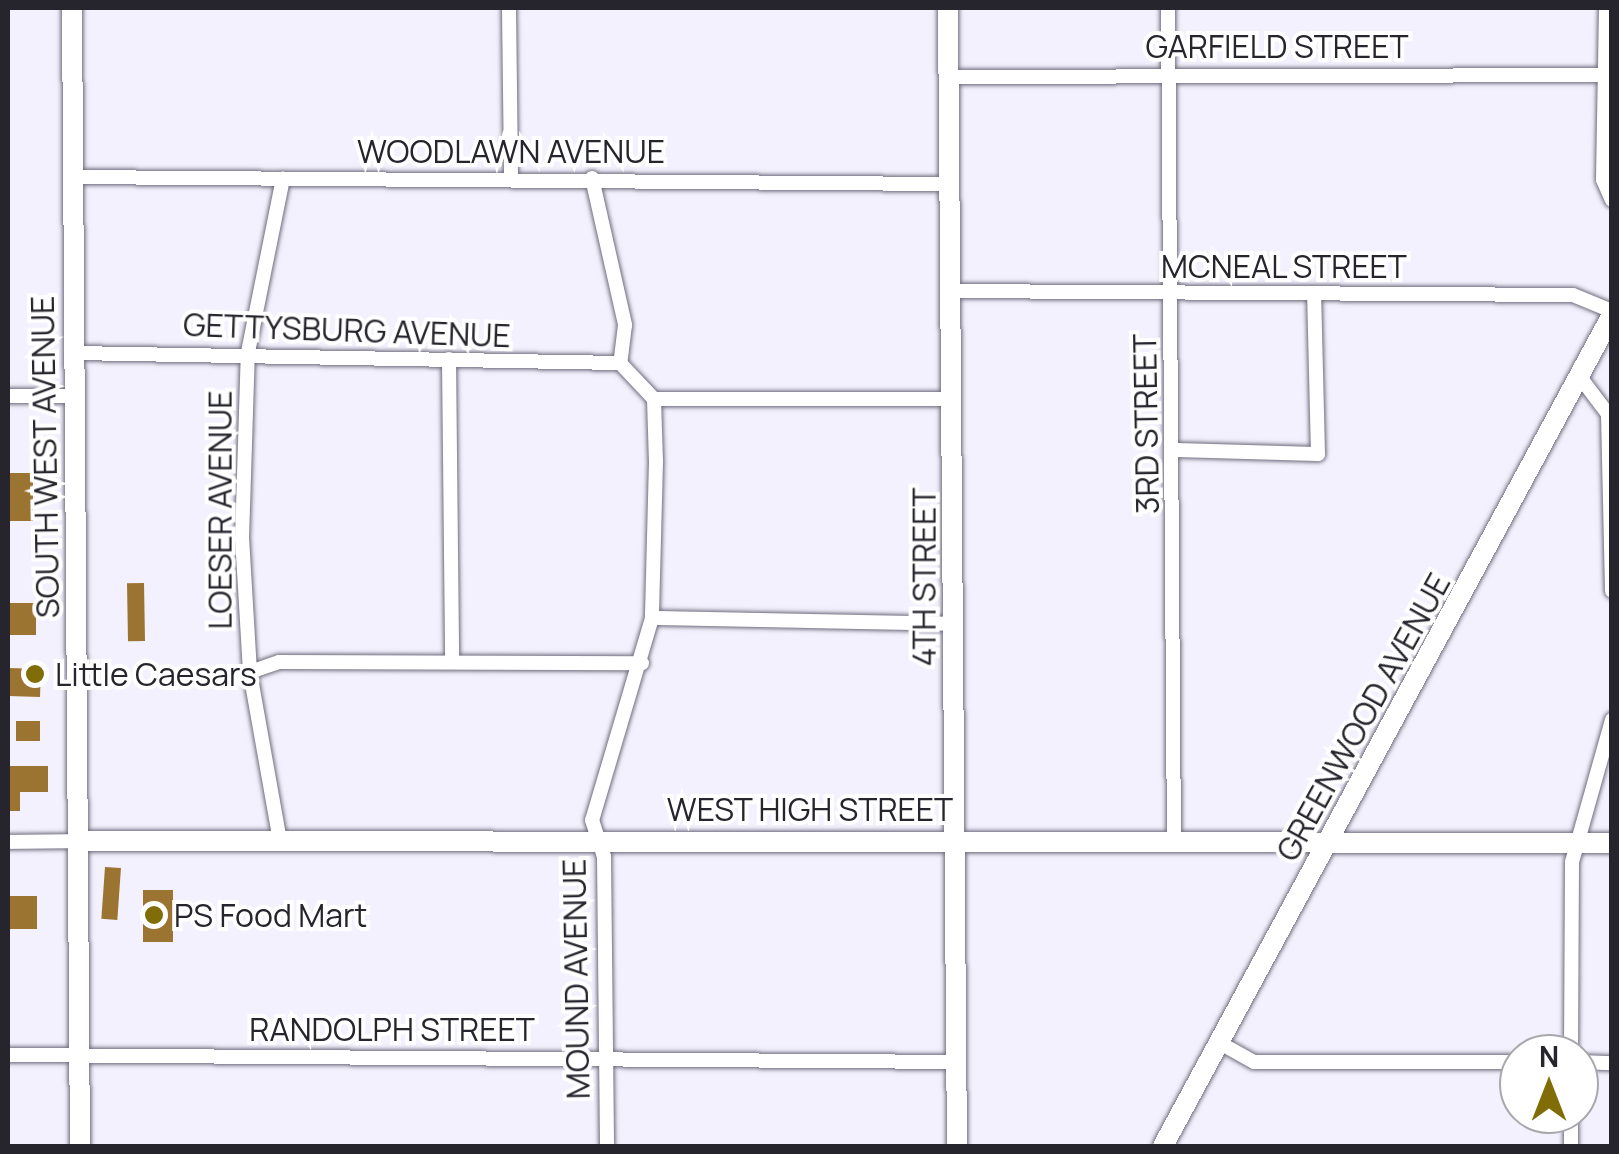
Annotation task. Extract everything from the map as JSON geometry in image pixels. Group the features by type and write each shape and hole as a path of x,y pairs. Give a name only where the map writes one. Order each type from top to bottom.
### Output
{"street":[{"name":"SOUTH WEST AVENUE","path":"72,8 80,1146"},
{"path":"509,8 511,179"},
{"name":"4TH STREET","path":"948,8 957,1146"},
{"name":"3RD STREET","path":"1168,8 1175,450 1174,841"},
{"path":"1606,8 1604,180 1612,200"},
{"name":"GARFIELD STREET","path":"948,76 1606,74"},
{"name":"WOODLAWN AVENUE","path":"73,177 592,178 948,184"},
{"path":"592,178 625,326 620,363 654,399 953,399"},
{"name":"LOESER AVENUE","path":"280,841 250,672 242,571 248,352 283,179"},
{"name":"MCNEAL STREET","path":"952,291 1573,295 1612,313"},
{"path":"1175,450 1318,454 1314,293"},
{"name":"GREENWOOD AVENUE","path":"1162,1146 1612,313"},
{"name":"GETTYSBURG AVENUE","path":"74,353 248,352 620,363"},
{"path":"449,359 452,661"},
{"path":"1580,377 1608,414 1612,591"},
{"path":"8,396 72,396"},
{"name":"MOUND AVENUE","path":"607,1146 599,838 592,820 642,663 652,618 654,399"},
{"path":"652,618 955,624"},
{"path":"250,672 280,662 642,663"},
{"path":"1572,1034 1576,843 1612,720"},
{"name":"WEST HIGH STREET","path":"8,842 955,838 1612,844"},
{"path":"1218,1042 1254,1062 1499,1062"},
{"name":"RANDOLPH STREET","path":"8,1055 956,1062"}],"building":[{"path":"8,473 33,473 33,521 8,521"},
{"path":"127,583 144,583 145,641 128,641"},
{"path":"8,603 36,603 36,635 8,635"},
{"path":"9,668 41,669 40,697 8,696"},
{"path":"16,721 40,721 40,741 16,741"},
{"path":"8,766 48,766 48,792 20,792 20,811 8,811"},
{"path":"105,867 121,868 117,920 101,919"},
{"path":"143,890 173,890 173,942 143,942"},
{"path":"8,896 37,896 37,929 8,929"}],"place":[{"name":"Little Caesars","path":"35,674"},
{"name":"PS Food Mart","path":"154,915"}]}
